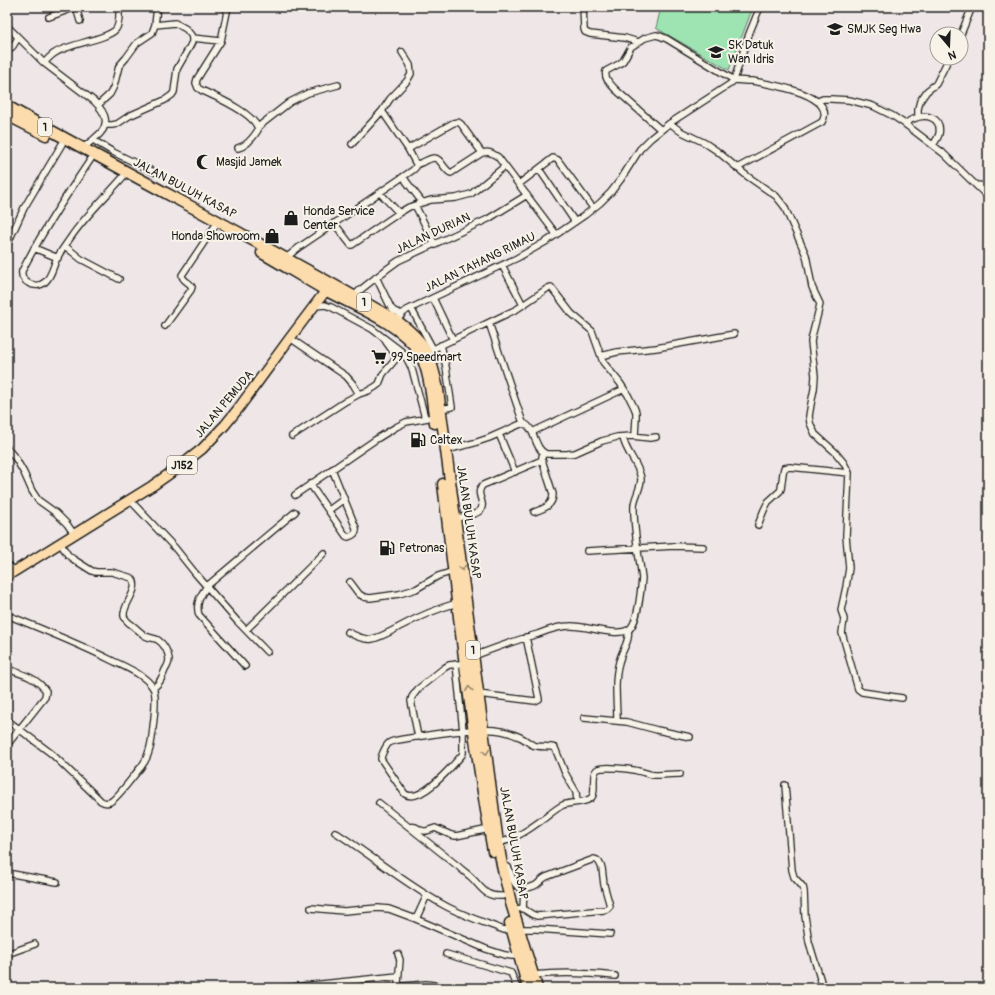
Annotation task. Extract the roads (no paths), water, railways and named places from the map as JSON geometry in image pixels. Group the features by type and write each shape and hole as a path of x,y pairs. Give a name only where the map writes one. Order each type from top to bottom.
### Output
{"highway":[{"name":"JALAN BULUH KASAP","path":"7,106 286,258 362,309 397,321 419,353 429,380 433,415 439,447 454,572 460,664 476,716 502,865 518,910 515,929 519,956 528,988"},
{"name":"JALAN BULUH KASAP","path":"7,115 215,226 270,258 329,287 354,296 397,321 430,351 438,390 433,415 446,450 474,656 478,694 476,716"},
{"name":"JALAN BULUH KASAP","path":"479,733 489,829 496,873 502,896 537,988"}],"main road":[{"name":"JALAN PEMUDA","path":"11,573 167,476 206,445 238,409 329,287"}],"street":[{"path":"49,17 76,7 80,21"},
{"path":"44,63 59,50 116,30 118,26 119,7"},
{"path":"98,105 110,94 114,86 119,66 137,43 152,33 155,24 157,7"},
{"path":"228,7 221,41 197,79 196,86 201,90 234,106 254,121 258,127"},
{"path":"583,7 585,32 590,34 625,38 638,42"},
{"path":"734,80 760,7"},
{"path":"964,26 972,7"},
{"path":"106,125 117,124 129,116 165,100 172,95 175,88 177,69 192,42 192,38 186,29 174,23 155,24"},
{"path":"7,26 44,63 98,105 105,118 106,125 102,132 83,148"},
{"path":"661,130 624,98 606,77 606,71 623,61 631,47 651,36 660,36 667,39 734,80 752,80 790,89 818,101 824,109 825,114 825,118 822,122 737,168"},
{"path":"7,52 18,38"},
{"path":"192,38 221,41"},
{"path":"352,144 382,111 411,74 410,65 402,52"},
{"path":"918,117 920,101 927,91 936,84 945,66"},
{"name":"JALAN TAHANG RIMAU","path":"397,321 411,308 536,248 575,222 603,200 615,186 640,149 651,138 670,123 726,88 734,80"},
{"path":"238,148 247,144 258,130 258,127 290,102 308,93 338,85"},
{"path":"818,101 827,99 849,100 873,106 893,116 943,153 988,197"},
{"path":"382,111 408,149 416,164"},
{"path":"905,124 918,117 937,120 939,125 939,134 933,146"},
{"path":"408,149 446,126 458,122 482,153"},
{"path":"670,123 678,130 705,143 717,151 747,176 776,196 786,209 806,255 812,287 820,304 811,342 815,376 809,416 810,423 815,434 844,462 849,473 846,536 849,568 841,610 844,619 842,633 858,689 862,692 902,698"},
{"path":"93,140 113,152 154,172"},
{"path":"7,245 24,208 62,144"},
{"path":"416,164 420,164 434,158 437,159 447,171 451,173 482,153 491,153 498,157 556,234"},
{"path":"519,184 553,158 558,160 593,208"},
{"path":"91,160 53,216 34,248 21,274 24,280 37,286 46,281 65,246 86,218 123,177"},
{"path":"286,258 334,223 413,170 416,167 416,164"},
{"path":"334,223 352,245 398,213 415,205 431,200 456,198 471,194 505,166"},
{"path":"539,169 575,222"},
{"path":"404,176 406,181 422,202"},
{"path":"976,185 988,186"},
{"path":"380,193 398,213"},
{"name":"JALAN DURIAN","path":"354,296 358,291 396,263 488,219 527,195"},
{"path":"415,205 435,245"},
{"path":"165,326 191,290 191,284 183,279 182,275 215,226"},
{"path":"65,246 80,259 119,279"},
{"path":"34,248 58,258"},
{"path":"502,265 523,305"},
{"path":"376,277 391,308 394,311 397,321"},
{"path":"411,308 430,351 523,305 548,288 553,288 571,313 592,331 603,362 624,389 634,407 636,412 636,436"},
{"path":"433,298 453,340"},
{"path":"315,306 325,305 331,307 372,329 401,351 407,359 433,415"},
{"path":"489,323 523,423 527,425 532,432 538,447 543,452 546,454 571,454 610,439 636,436 650,438 656,437"},
{"path":"601,356 617,352 656,348 734,334"},
{"path":"292,436 346,401 379,384 383,374 395,360 394,354 383,337"},
{"path":"290,338 340,371 353,384 359,394"},
{"path":"294,495 401,424 433,415 452,407 441,345"},
{"path":"532,432 624,389"},
{"path":"446,450 474,443 523,423"},
{"path":"499,434 515,472"},
{"path":"474,656 556,628 570,626 617,632 631,628 634,623 641,595 642,578 634,507 641,479 634,460 626,448 623,437"},
{"path":"7,448 16,459 38,500 62,518 74,534"},
{"path":"534,512 548,506 553,498 542,460 543,452"},
{"path":"455,518 473,515 480,512 483,506 480,488 483,485 542,460"},
{"path":"758,526 768,502 780,492 784,468 790,467 849,473"},
{"path":"310,484 346,536 348,537 355,534 357,531 356,528 332,469"},
{"path":"329,510 344,499"},
{"path":"130,500 175,548 207,586 267,652"},
{"path":"245,666 199,615 197,610 200,596 207,586 294,512"},
{"path":"60,543 73,560 92,571 112,572 132,578 134,581 134,589 124,611 126,619 144,635 162,643 169,658 168,664 159,682 153,688"},
{"path":"587,551 686,546 703,547"},
{"path":"246,630 324,553"},
{"path":"7,564 11,573"},
{"path":"350,582 359,594 370,598 399,594 416,589 438,576 454,572"},
{"path":"348,632 371,639 379,637 404,624 457,603"},
{"path":"7,615 87,648 134,671 153,688 155,693 151,746 145,763 118,795 108,803 105,803 97,798 52,754 7,720"},
{"path":"617,721 617,668 621,655 629,639 628,630"},
{"path":"478,694 535,701 539,699 526,637"},
{"path":"418,737 411,701 412,697 418,689 444,668 449,665 460,664 463,731 462,756 430,788 419,794 407,796 405,794 381,758 389,743 418,737 463,731 479,733 488,729 518,736 534,746 550,746 555,748 565,773 576,792 577,802"},
{"path":"7,669 28,676 46,691 45,697 7,745"},
{"path":"584,718 627,722 690,737"},
{"path":"498,843 506,842 517,836 566,804 589,800 593,796 596,771 601,768 630,769 655,775 680,774"},
{"path":"785,785 792,870 794,877 803,887 809,942 823,988"},
{"path":"379,803 471,877 486,893 502,896"},
{"path":"410,827 414,826 425,832 435,828 456,836 489,829"},
{"path":"335,832 405,881 443,905 484,923 504,930 536,929 610,934"},
{"path":"502,865 508,867 516,886 524,889 535,886 546,877 594,859 597,860 601,864 604,885 610,906 604,910 537,916 518,910 524,889"},
{"path":"7,873 57,882"},
{"path":"416,919 427,895"},
{"path":"311,908 344,911 378,908 389,909 486,949 505,955 519,956"},
{"path":"7,954 35,944"},
{"path":"398,954 400,960 398,986 426,984 456,988"},
{"path":"446,954 511,973 517,988"},
{"path":"533,975 571,972 616,976"},
{"path":"283,988 398,976"}],"place":[{"name":"SMJK Seg Hwa","path":"835,29"},
{"name":"SK Datuk Wan Idris","path":"716,52"},
{"name":"Masjid Jamek","path":"204,162"},
{"name":"Honda Service Center","path":"291,218"},
{"name":"Honda Showroom","path":"272,236"},
{"name":"99 Speedmart","path":"379,357"},
{"name":"Caltex","path":"418,440"},
{"name":"Petronas","path":"387,548"}]}
